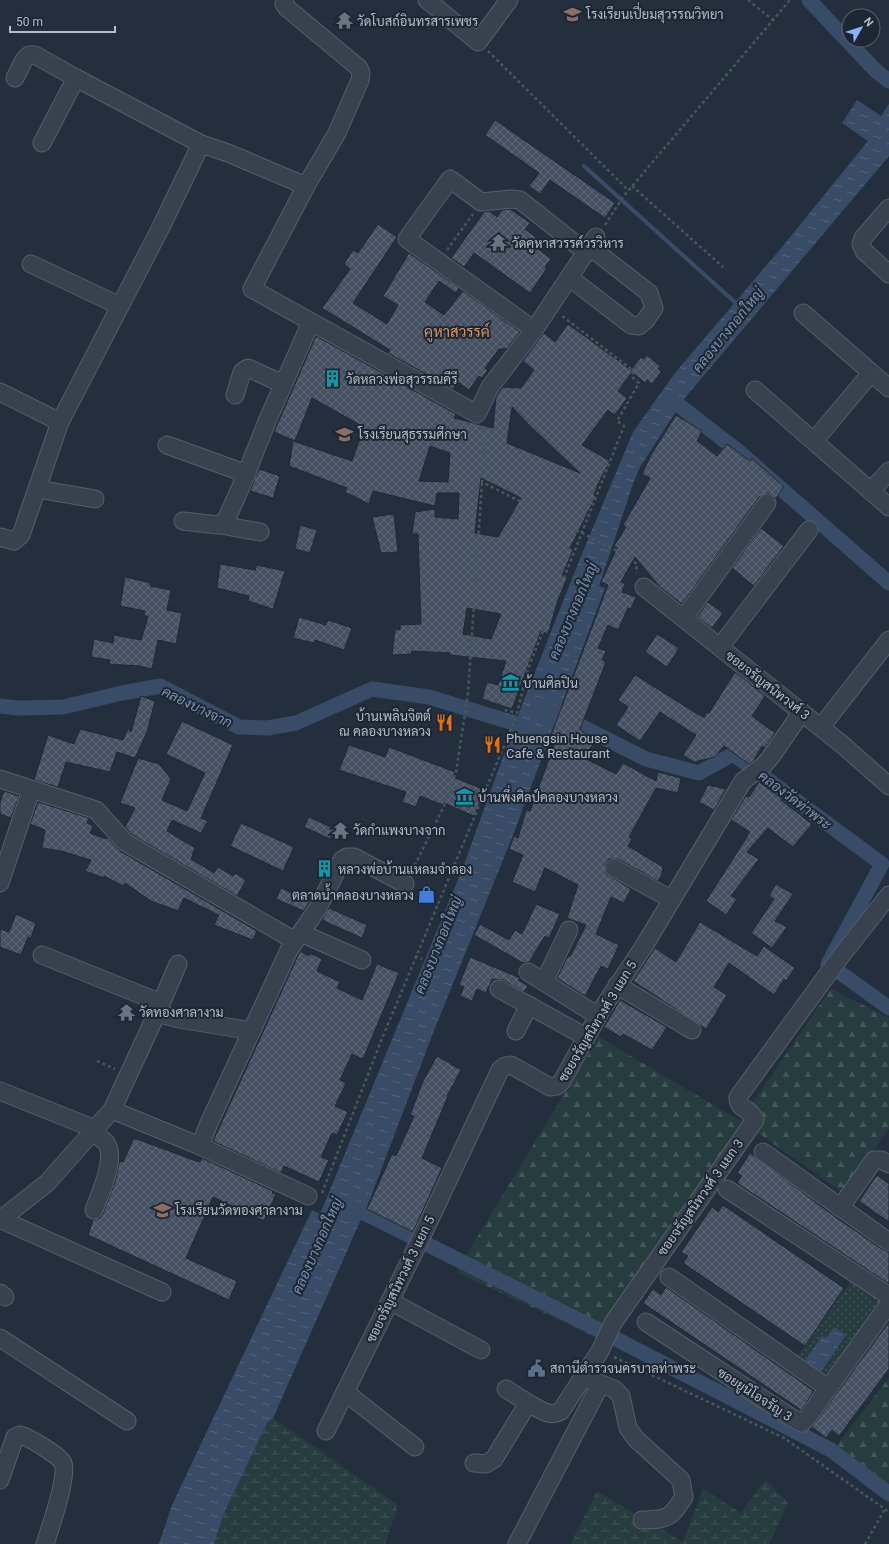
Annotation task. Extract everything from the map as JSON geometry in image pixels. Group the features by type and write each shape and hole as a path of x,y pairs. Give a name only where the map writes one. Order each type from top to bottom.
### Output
{"street":[{"path":"285,0 284,4 287,8 359,68 361,73 360,80 337,133 306,186 252,289 477,414 490,387 534,330 591,246"},
{"path":"427,0 478,42 509,0"},
{"path":"15,78 24,60 29,55 35,55 201,144 228,153 306,186"},
{"path":"42,143 76,78"},
{"path":"0,537 14,542 18,539 38,489 60,422 160,229 201,144"},
{"path":"534,330 407,239 450,179 481,202 511,199 520,200 591,246 648,293 654,308 650,315 639,326 631,325 570,278"},
{"path":"889,208 863,238 861,244 864,251 889,274"},
{"path":"31,264 120,306"},
{"path":"803,313 883,380 814,441"},
{"path":"221,524 226,520 283,384 311,322"},
{"path":"235,395 242,372 248,368 283,384"},
{"path":"756,390 889,507"},
{"path":"0,392 60,422"},
{"path":"167,446 246,474"},
{"path":"871,491 889,471"},
{"path":"38,489 95,499"},
{"path":"684,618 767,503"},
{"path":"183,521 210,525 221,524 260,532"},
{"path":"720,647 809,530"},
{"name":"ซอยจรัญสนิทวงศ์ 3","path":"644,587 822,727 887,781"},
{"path":"822,727 889,640"},
{"name":"ซอยจรัญสนิทวงศ์ 3 แยก 5","path":"326,1431 422,1236 500,1070 505,1066 511,1065 550,1087 557,1086 562,1081 598,1016 644,946 719,818 752,773 770,758 802,712"},
{"path":"0,779 96,810 124,842 298,937 362,960"},
{"path":"0,883 31,790"},
{"path":"200,1146 209,1123 289,950 318,908 342,860 347,857 354,857 405,884"},
{"path":"614,868 671,899"},
{"name":"ซอยจรัญสนิทวงศ์ 3 แยก 3","path":"528,1404 549,1414 555,1414 561,1411 602,1347 613,1323 755,1120 754,1116 737,1102 738,1097 826,976 889,895"},
{"path":"544,982 569,930"},
{"path":"42,955 159,1008 179,1019 252,1031"},
{"path":"162,1292 1,1220 47,1183 112,1110 178,964"},
{"path":"528,972 598,1016"},
{"path":"617,985 692,1030"},
{"path":"499,989 586,1037"},
{"path":"516,1031 529,1005"},
{"path":"0,1091 94,1130 106,1143 110,1158 105,1182 94,1210"},
{"path":"112,1110 200,1146 314,1198"},
{"path":"763,1152 889,1242"},
{"path":"840,1208 874,1160 881,1160 889,1164"},
{"path":"727,1189 889,1296"},
{"path":"670,1277 828,1388"},
{"path":"390,1300 481,1350"},
{"name":"ซอยยูนิโอจรัญ 3","path":"646,1322 800,1422 804,1422 889,1304"},
{"path":"0,1338 126,1421"},
{"path":"583,1377 600,1385 614,1389 621,1396 628,1428 636,1439 681,1480 684,1497 673,1514 660,1519 642,1520"},
{"path":"517,1544 600,1385"},
{"path":"474,1463 486,1464 494,1459 528,1404 506,1389"},
{"path":"345,1392 415,1447"},
{"path":"0,1480 15,1438 20,1434 61,1459 64,1468 59,1499 45,1544"}],"path":[{"path":"748,0 773,20"},
{"path":"591,246 622,197 790,0"},
{"path":"478,42 628,190"},
{"path":"632,186 723,267"},
{"path":"439,262 481,202"},
{"path":"314,1198 382,1041 516,717 505,714 506,710 516,713 528,669 624,426 617,421 639,383 632,378 633,371 631,368 550,306"},
{"path":"405,884 444,806 453,783 465,714 468,694 482,482 484,424 477,414"},
{"path":"482,482 581,534 627,556 637,564 638,570 634,578 637,583 644,587"},
{"path":"415,956 422,959"},
{"path":"97,1061 128,1075"},
{"path":"602,1347 784,1438 889,1512"},
{"path":"865,1544 885,1509"}],"green space":[{"path":"831,989 889,1018 889,1129 842,1192 758,1133 610,1344 456,1272 599,1037 740,1121"},
{"path":"853,1278 883,1300 825,1382 795,1360"},
{"path":"889,1378 889,1486 837,1445"},
{"path":"273,1418 398,1505 385,1544 214,1544 224,1513 267,1423"},
{"path":"765,1480 788,1503 769,1544 571,1544 597,1491 683,1542 703,1489 741,1513"}],"water":[{"name":"คลองบางกอกใหญ่","path":"857,100 881,116 889,104 889,156 684,399 640,467 599,586 605,588 515,830 433,1033 370,1199 273,1418 267,1423 224,1513 214,1544 159,1544 172,1505 312,1210 320,1214 462,870 519,713 579,561 633,432 675,373 782,247 868,141 842,123"},
{"path":"834,1327 846,1335 820,1373 804,1362 822,1336 826,1339"}],"building":[{"path":"495,120 615,203 605,218 550,180 540,194 529,186 539,173 485,135"},
{"path":"510,209 530,223 525,229 543,243 538,249 551,259 545,267 547,268 530,293 474,253 464,267 451,258 484,212 489,211 497,217 502,210"},
{"path":"378,224 397,237 353,303 387,324 398,305 383,296 409,253 459,288 456,293 439,281 425,302 444,315 463,291 520,332 507,349 499,349 485,368 488,370 482,378 479,376 469,390 458,382 453,389 388,353 390,350 322,308 350,269 344,264 353,250 358,253"},
{"path":"568,324 631,370 641,357 644,359 647,355 660,366 658,369 661,372 652,384 647,380 645,383 632,372 618,391 627,398 615,415 608,410 582,445 610,461 598,484 594,495 596,496 570,548 573,550 562,576 567,578 558,600 548,634 541,631 512,709 482,699 487,682 498,685 506,661 450,655 450,653 412,651 411,654 392,655 395,629 400,630 400,625 421,624 418,534 412,534 415,512 435,509 435,517 458,519 459,493 437,493 435,506 373,491 369,504 345,492 347,488 289,466 293,441 352,461 364,427 312,398 295,441 274,432 316,336 456,414 454,418 493,428 496,398 499,392 503,387 521,388 534,370 523,361 544,333 555,342","holes":["512,407 580,473 507,443","430,446 450,453 448,482 419,481","481,478 521,498 498,537 475,533","467,608 501,614 491,639 463,634"]},
{"path":"676,415 702,431 697,441 717,456 727,444 750,461 752,458 784,487 776,498 768,493 759,497 682,604 660,587 635,557 621,582 625,584 622,592 636,597 631,609 628,608 618,630 608,625 598,648 606,651 602,660 606,662 580,729 595,743 582,757 616,774 623,763 656,781 658,772 681,778 678,793 656,788 629,837 632,839 628,846 663,867 662,874 658,881 618,859 609,859 605,864 606,874 631,889 624,903 611,897 596,934 619,945 608,969 601,966 585,996 557,978 568,956 570,957 586,925 567,918 578,885 545,868 535,892 512,882 523,855 509,849 514,836 518,838 526,810 530,811 557,737 551,735 608,585 601,582 617,548 614,546 626,527 623,525 650,478 642,474 651,455"},
{"path":"259,469 280,476 273,498 250,491"},
{"path":"394,514 398,552 381,553 372,517"},
{"path":"300,525 317,530 310,553 295,549"},
{"path":"761,528 784,546 754,586 732,568"},
{"path":"220,564 255,570 257,565 285,571 273,609 248,601 249,596 217,588"},
{"path":"125,577 151,583 150,586 171,590 167,610 182,613 176,644 158,640 152,669 139,666 109,664 110,660 91,657 94,639 113,643 114,635 141,640 148,617 144,615 145,611 120,606"},
{"path":"708,602 723,613 712,628 697,617"},
{"path":"299,617 326,625 328,620 352,628 344,650 315,640 314,643 293,638"},
{"path":"657,634 679,648 667,667 645,652"},
{"path":"735,672 765,696 752,716 775,733 765,748 762,746 753,761 749,764 724,746 715,757 694,762 683,755 696,735 660,712 640,741 616,725 628,707 618,700 635,675 704,718 707,712 709,713"},
{"path":"141,696 155,701 147,732 135,758 117,752 110,772 66,762 58,787 34,780 48,735 74,744 80,729 123,740 128,728 131,732"},
{"path":"182,721 233,745 201,818 208,821 201,833 172,820 167,831 195,848 191,859 214,873 218,867 233,876 235,873 246,880 237,896 131,834 125,827 135,808 120,803 138,758 159,764 171,779 162,800 187,811 205,773 166,754"},
{"path":"349,745 385,757 389,747 455,772 453,777 485,790 474,816 444,803 443,805 420,796 416,807 402,802 406,792 339,770"},
{"path":"759,782 783,799 781,800 812,824 793,847 768,828 747,852 759,859 731,896 737,899 726,915 706,901 750,832 731,820 746,796 749,797"},
{"path":"708,785 726,789 714,810 699,802"},
{"path":"4,791 19,796 11,818 0,814 0,802"},
{"path":"38,802 89,818 87,823 93,826 90,833 106,839 107,837 120,851 257,931 253,940 214,925 219,915 184,898 178,911 151,901 125,883 123,886 104,876 104,878 85,871 91,860 61,851 42,848 45,830 30,824"},
{"path":"309,817 335,829 330,839 304,827"},
{"path":"241,823 294,847 283,871 230,846"},
{"path":"776,884 793,894 775,921 787,927 772,948 751,933 774,899 769,896"},
{"path":"281,888 310,901 304,911 276,899"},
{"path":"536,904 560,914 549,938 545,936 529,962 523,963 474,935 480,924 509,940 515,930 522,934"},
{"path":"329,908 367,925 362,938 322,920"},
{"path":"16,914 36,923 31,938 28,937 21,955 0,947 0,929 9,932"},
{"path":"700,922 757,956 764,946 795,968 786,981 784,979 774,995 729,963 714,987 727,995 706,1029 633,981 655,948 676,962"},
{"path":"300,951 309,956 310,953 322,959 317,971 340,982 337,988 362,1000 377,964 399,973 363,1059 352,1054 340,1080 346,1083 335,1106 348,1112 337,1135 332,1133 321,1157 329,1160 319,1182 284,1166 281,1173 213,1141"},
{"path":"470,957 520,978 518,980 528,986 524,992 503,980 492,979 486,993 477,989 472,1001 460,996 464,987 459,985"},
{"path":"620,1000 667,1027 652,1050 623,1034 621,1037 604,1027"},
{"path":"437,1056 461,1070 447,1096 422,1158 442,1168 413,1232 367,1209 392,1154 396,1156 414,1116 410,1115 423,1081"},
{"path":"134,1138 196,1161 200,1162 202,1158 273,1191 272,1193 276,1194 264,1221 213,1197 186,1258 237,1281 229,1300 88,1235 93,1220 100,1218 103,1214 116,1179 119,1163 120,1161 123,1162"},
{"path":"750,1153 834,1216 883,1250 889,1252 889,1284 737,1183 742,1176 737,1173"},
{"path":"877,1175 889,1184 889,1222 859,1201"},
{"path":"723,1205 844,1288 805,1346 683,1263 688,1256 681,1252 712,1207 718,1212"},
{"path":"666,1287 814,1391 801,1410 643,1303 653,1289 661,1295"},
{"path":"889,1322 889,1369 839,1436 832,1430 826,1438 812,1427"}],"waterway":[{"path":"809,0 876,71 889,81"},
{"name":"คลองบางกอกใหญ่","path":"584,166 738,305"},
{"path":"672,400 738,451 889,583"},
{"name":"คลองบางจาก","path":"0,706 18,708 63,707 160,686 239,727 267,728 296,723 372,689 429,697 527,727"},
{"name":"คลองวัดท่าพระ","path":"539,705 646,759 699,773 733,754 882,864 828,964 889,1008"},
{"name":"คลองบางกอกใหญ่","path":"346,1204 589,1325 831,1450 889,1494"}],"place":[{"name":"โรงเรียนเปี่ยมสุวรรณวิทยา","path":"573,14"},
{"name":"วัดโบสถ์อินทรสารเพชร","path":"344,21"},
{"name":"วัดคูหาสวรรค์วรวิหาร","path":"499,243"},
{"name":"วัดหลวงพ่อสุวรรณคีรี","path":"333,379"},
{"name":"โรงเรียนสุธรรมศึกษา","path":"345,434"},
{"name":"บ้านศิลปิน","path":"510,683"},
{"name":"บ้านเพลินจิตต์ ณ คลองบางหลวง","path":"444,723"},
{"name":"Phuengsin House Cafe & Restaurant","path":"493,745"},
{"name":"บ้านพึ่งศิลป์คลองบางหลวง","path":"465,797"},
{"name":"วัดกำแพงบางจาก","path":"340,830"},
{"name":"หลวงพ่อบ้านแหลมจำลอง","path":"325,869"},
{"name":"ตลาดน้ำคลองบางหลวง","path":"427,895"},
{"name":"วัดทองศาลางาม","path":"126,1012"},
{"name":"โรงเรียนวัดทองศาลางาม","path":"162,1210"},
{"name":"สถานีตำรวจนครบาลท่าพระ","path":"537,1368"}],"district":[{"name":"คูหาสวรรค์","path":"457,332"}]}
